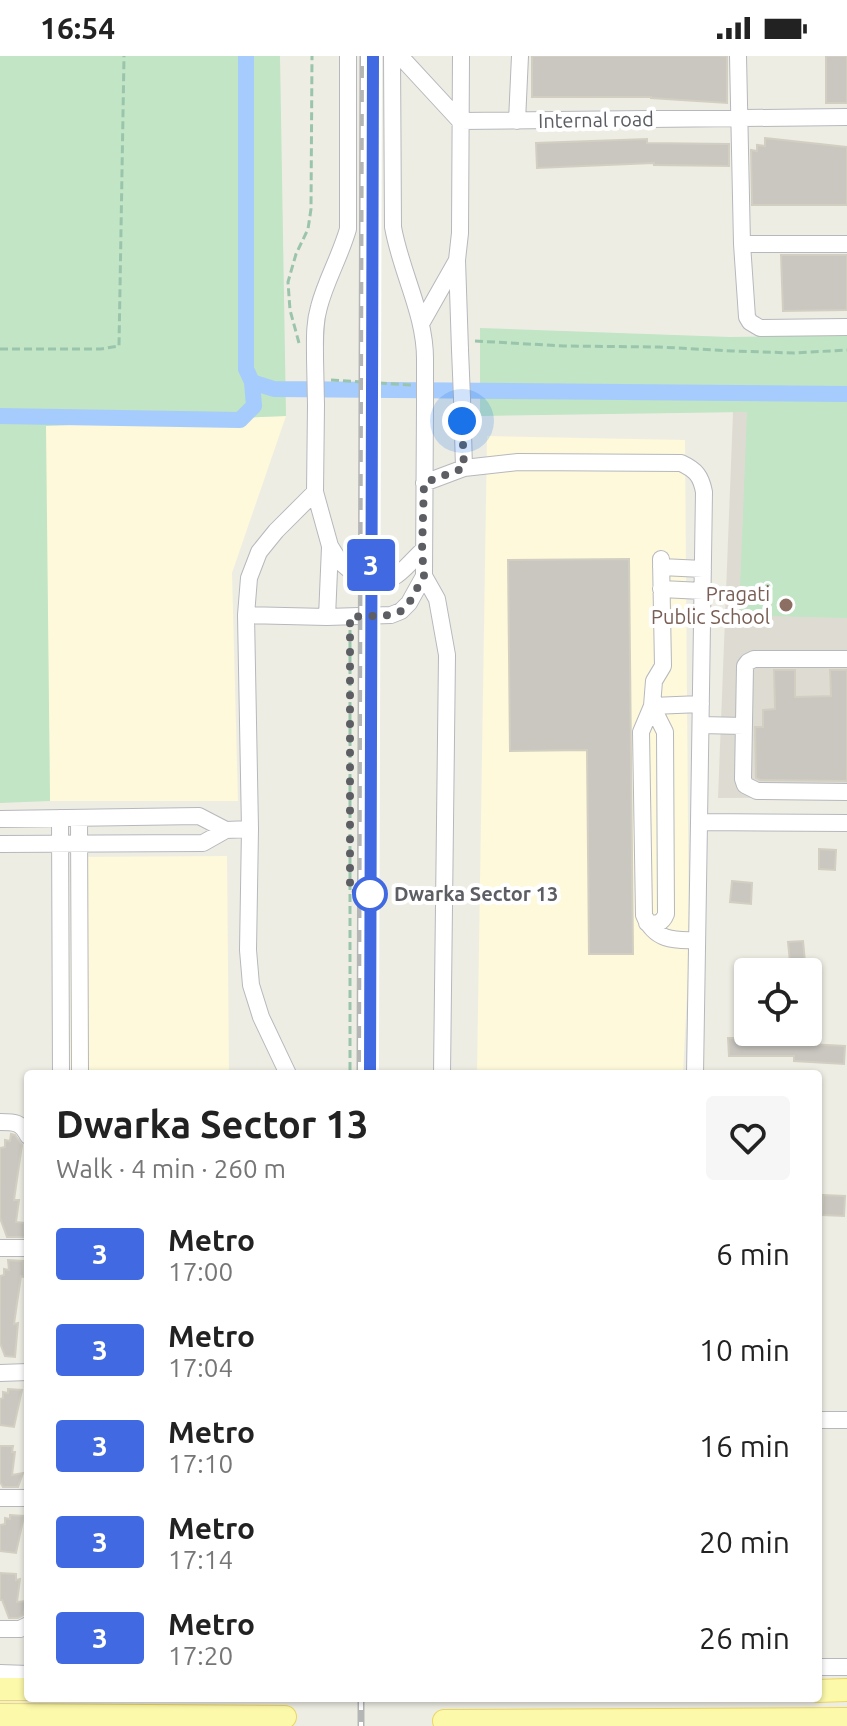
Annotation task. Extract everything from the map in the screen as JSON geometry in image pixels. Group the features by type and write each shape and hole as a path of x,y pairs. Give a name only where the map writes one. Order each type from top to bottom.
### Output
{"main road":[{"path":"0,1689 24,1689"},
{"path":"822,1691 847,1690"},
{"path":"445,1702 444,1724 847,1719"},
{"path":"0,1715 286,1714"}],"street":[{"path":"348,56 348,229 342,252 318,309 315,326 315,492 330,546 340,562 366,584 393,579 422,551"},
{"path":"392,56 393,227 397,251 422,322 425,341 424,576 437,599 447,655 442,1070"},
{"path":"400,56 460,121 517,121"},
{"path":"461,56 460,233 457,260 464,468"},
{"name":"Internal road","path":"520,56 517,121 847,117"},
{"path":"738,56 745,310 750,322 760,328 847,327"},
{"path":"742,244 847,244"},
{"path":"422,322 457,260"},
{"path":"424,483 464,468 518,462 681,463 692,468 701,478 704,492 695,1070"},
{"path":"286,1070 261,1017 251,985 248,950 250,829 246,615 249,578 259,552 315,492"},
{"path":"327,617 330,546"},
{"path":"647,923 658,924 664,921 666,914 665,732 654,681 663,666 661,563 703,569"},
{"path":"246,615 391,615 409,603 424,576"},
{"path":"661,589 703,591"},
{"path":"847,659 754,659 748,662 745,666 743,779 745,785 757,791 847,792"},
{"path":"660,706 701,704"},
{"path":"660,706 641,732 644,915 659,936 670,940 697,940"},
{"path":"701,725 744,726"},
{"path":"642,800 665,800"},
{"path":"0,819 199,816 226,830"},
{"path":"60,818 61,1070"},
{"path":"79,818 80,1070"},
{"path":"699,822 847,823"},
{"path":"0,844 203,843 226,830 250,829"},
{"path":"0,1122 13,1122 24,1129"},
{"path":"0,1248 24,1248"},
{"path":"0,1373 24,1372"},
{"path":"822,1420 847,1420"},
{"path":"0,1498 24,1498"},
{"path":"0,1629 24,1627"},
{"path":"822,1667 847,1667"},
{"path":"0,1673 24,1674"}],"path":[{"path":"0,349 101,349 119,346 124,56"},
{"path":"350,617 350,1070"}],"shaded area":[{"name":"Pragati Public School","path":"847,410 847,797 718,798 733,412"},
{"path":"286,416 232,573 238,801 50,801 45,426"},
{"path":"487,436 685,440 689,955 683,1070 477,1070"},
{"path":"227,856 229,1070 69,1070 70,857"}],"green space":[{"path":"0,56 280,56 286,416 46,426 50,801 0,803"},
{"path":"480,328 730,337 847,335 847,618 739,615 747,412 480,416"}],"building":[{"path":"532,56 727,56 727,103 651,97 532,97"},
{"path":"826,56 847,56 847,103 826,103"},
{"path":"765,138 847,147 847,205 752,205 751,150 757,151 757,145 765,146"},
{"path":"647,139 647,143 729,144 729,166 654,163 537,168 536,143"},
{"path":"781,255 847,255 847,310 783,311"},
{"path":"629,559 633,954 589,954 587,750 510,751 508,560"},
{"path":"774,670 795,670 795,697 831,696 830,670 847,670 847,781 756,778 755,727 763,727 763,710 775,709"},
{"path":"819,849 836,850 835,870 819,869"},
{"path":"732,881 752,883 751,904 730,902"},
{"path":"803,941 805,958 790,958 788,942"},
{"path":"728,1038 734,1038 734,1046 845,1046 844,1064 794,1061 794,1056 729,1056"},
{"path":"11,1134 15,1135 22,1145 14,1200 19,1200 16,1222 24,1223 24,1237 7,1237 0,1218 0,1148 5,1147 5,1140 10,1141"},
{"path":"823,1195 845,1196 844,1216 822,1215"},
{"path":"8,1260 23,1261 24,1277 21,1276 14,1324 18,1323 15,1357 5,1356 0,1343 0,1276 4,1275 4,1269 9,1270"},
{"path":"8,1389 22,1390 14,1427 0,1425 0,1399 3,1392 8,1393"},
{"path":"0,1446 13,1446 12,1475 23,1473 18,1487 3,1487 0,1482"},
{"path":"10,1515 24,1516 16,1553 0,1551 0,1525 5,1524 5,1518 10,1519"},
{"path":"0,1573 16,1574 16,1580 20,1579 17,1602 24,1601 23,1615 9,1618 0,1600"}],"waterway":[{"path":"246,56 246,369 252,382 274,389 847,394"},
{"path":"0,416 240,420 254,406 252,382"}],"railway":[{"path":"360,1070 363,56"},
{"path":"361,1702 361,1726"}],"metro line":[{"name":"3","path":"370,1070 373,56"}],"place":[{"name":"Pragati Public School","path":"786,605"},
{"name":"Dwarka Sector 13","path":"370,894"}],"route":[{"path":"370,894 350,891 350,617 391,615 409,603 424,576 424,483 464,468 462,421"}]}
